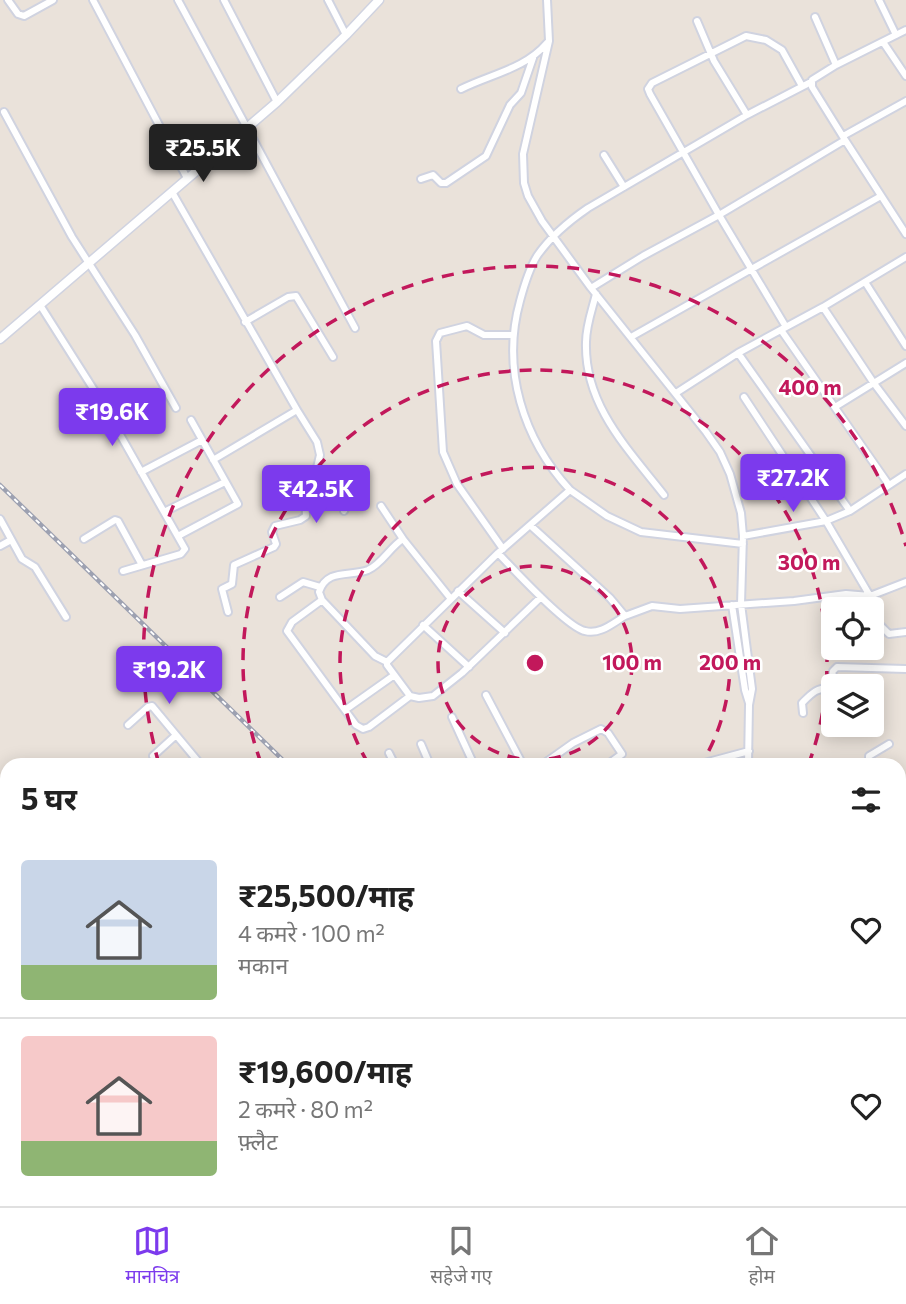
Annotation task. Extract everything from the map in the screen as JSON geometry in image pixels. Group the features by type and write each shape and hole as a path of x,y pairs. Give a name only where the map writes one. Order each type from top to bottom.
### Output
{"main road":[{"path":"0,339 277,102 379,0"}],"street":[{"path":"8,0 18,14 24,16 53,0"},
{"path":"93,0 187,178"},
{"path":"178,0 355,328"},
{"path":"224,0 277,102"},
{"path":"328,0 346,35"},
{"path":"547,0 549,41 525,142 523,167 528,196 553,237 591,288 720,452 734,483 743,540 741,604 752,689 749,705 749,758"},
{"path":"879,0 896,34"},
{"path":"815,18 836,65"},
{"path":"697,22 709,53 747,115"},
{"path":"906,30 836,65 811,82 747,115 574,217 553,237 533,265 518,309 513,335 514,379 519,404 552,468 570,490 607,516 641,531 743,540 826,521 850,511 906,474"},
{"path":"803,86 782,50 766,40 741,37 652,83 648,89 719,215 753,269 784,328 889,485"},
{"path":"461,89 484,78 506,72 533,58 549,41"},
{"path":"883,42 906,76"},
{"path":"421,179 433,175 441,183 446,183 484,159 510,105 523,89 533,58"},
{"path":"811,82 906,234"},
{"path":"591,288 719,215 906,101"},
{"path":"4,112 88,262 135,335 176,408"},
{"path":"604,155 624,187"},
{"path":"172,192 317,442 320,455 316,472 305,492 307,513 304,519 275,526 272,532 276,544 274,547 234,565 232,584 222,589 228,612"},
{"path":"631,337 881,196"},
{"path":"676,393 738,353 824,307 906,257"},
{"path":"865,282 906,346"},
{"path":"596,294 586,341 589,380 594,396 621,440 664,495"},
{"path":"245,321 288,297 296,296 332,357"},
{"path":"40,304 101,401 185,549 184,553 123,571"},
{"path":"824,307 873,382 906,426"},
{"path":"513,335 484,335 467,326 440,333 436,341 443,452 457,484 500,551 541,597 584,631 605,629 625,615 648,606 680,609 846,594 870,596 906,582"},
{"path":"738,353 850,511"},
{"path":"835,407 906,363"},
{"path":"744,397 826,521 870,596 877,618 885,631 893,635 906,632"},
{"path":"213,460 298,410"},
{"path":"178,536 236,506 237,501 191,420"},
{"path":"141,472 202,440"},
{"path":"316,472 348,503 344,511"},
{"path":"164,512 225,482"},
{"path":"387,662 500,551 570,490"},
{"path":"381,506 403,539 451,599"},
{"path":"0,519 23,560 34,567 66,617"},
{"path":"84,539 115,520 118,521 142,565"},
{"path":"531,526 625,615"},
{"path":"403,539 372,568 337,574 327,579 319,592 322,600 375,656 387,662 393,676 410,696 433,696 469,667 541,597"},
{"path":"0,546 11,540"},
{"path":"280,597 303,582 320,587"},
{"path":"458,591 505,633"},
{"path":"322,600 292,622 287,631 357,726 366,729 387,716 410,696"},
{"path":"732,605 744,691 749,705"},
{"path":"422,625 469,667"},
{"path":"833,674 837,667 906,669"},
{"path":"345,710 393,676"},
{"path":"803,713 803,701 816,690 821,689"},
{"path":"486,695 519,758"},
{"path":"128,725 150,706 195,758"},
{"path":"452,717 471,758"},
{"path":"552,758 573,743 601,729 608,733 622,754 617,758"},
{"path":"153,756 175,736"},
{"path":"421,744 427,758"},
{"path":"869,758 889,744"},
{"path":"723,758 750,751"},
{"path":"388,752 391,758"}],"railway":[{"path":"0,485 281,758"}]}
